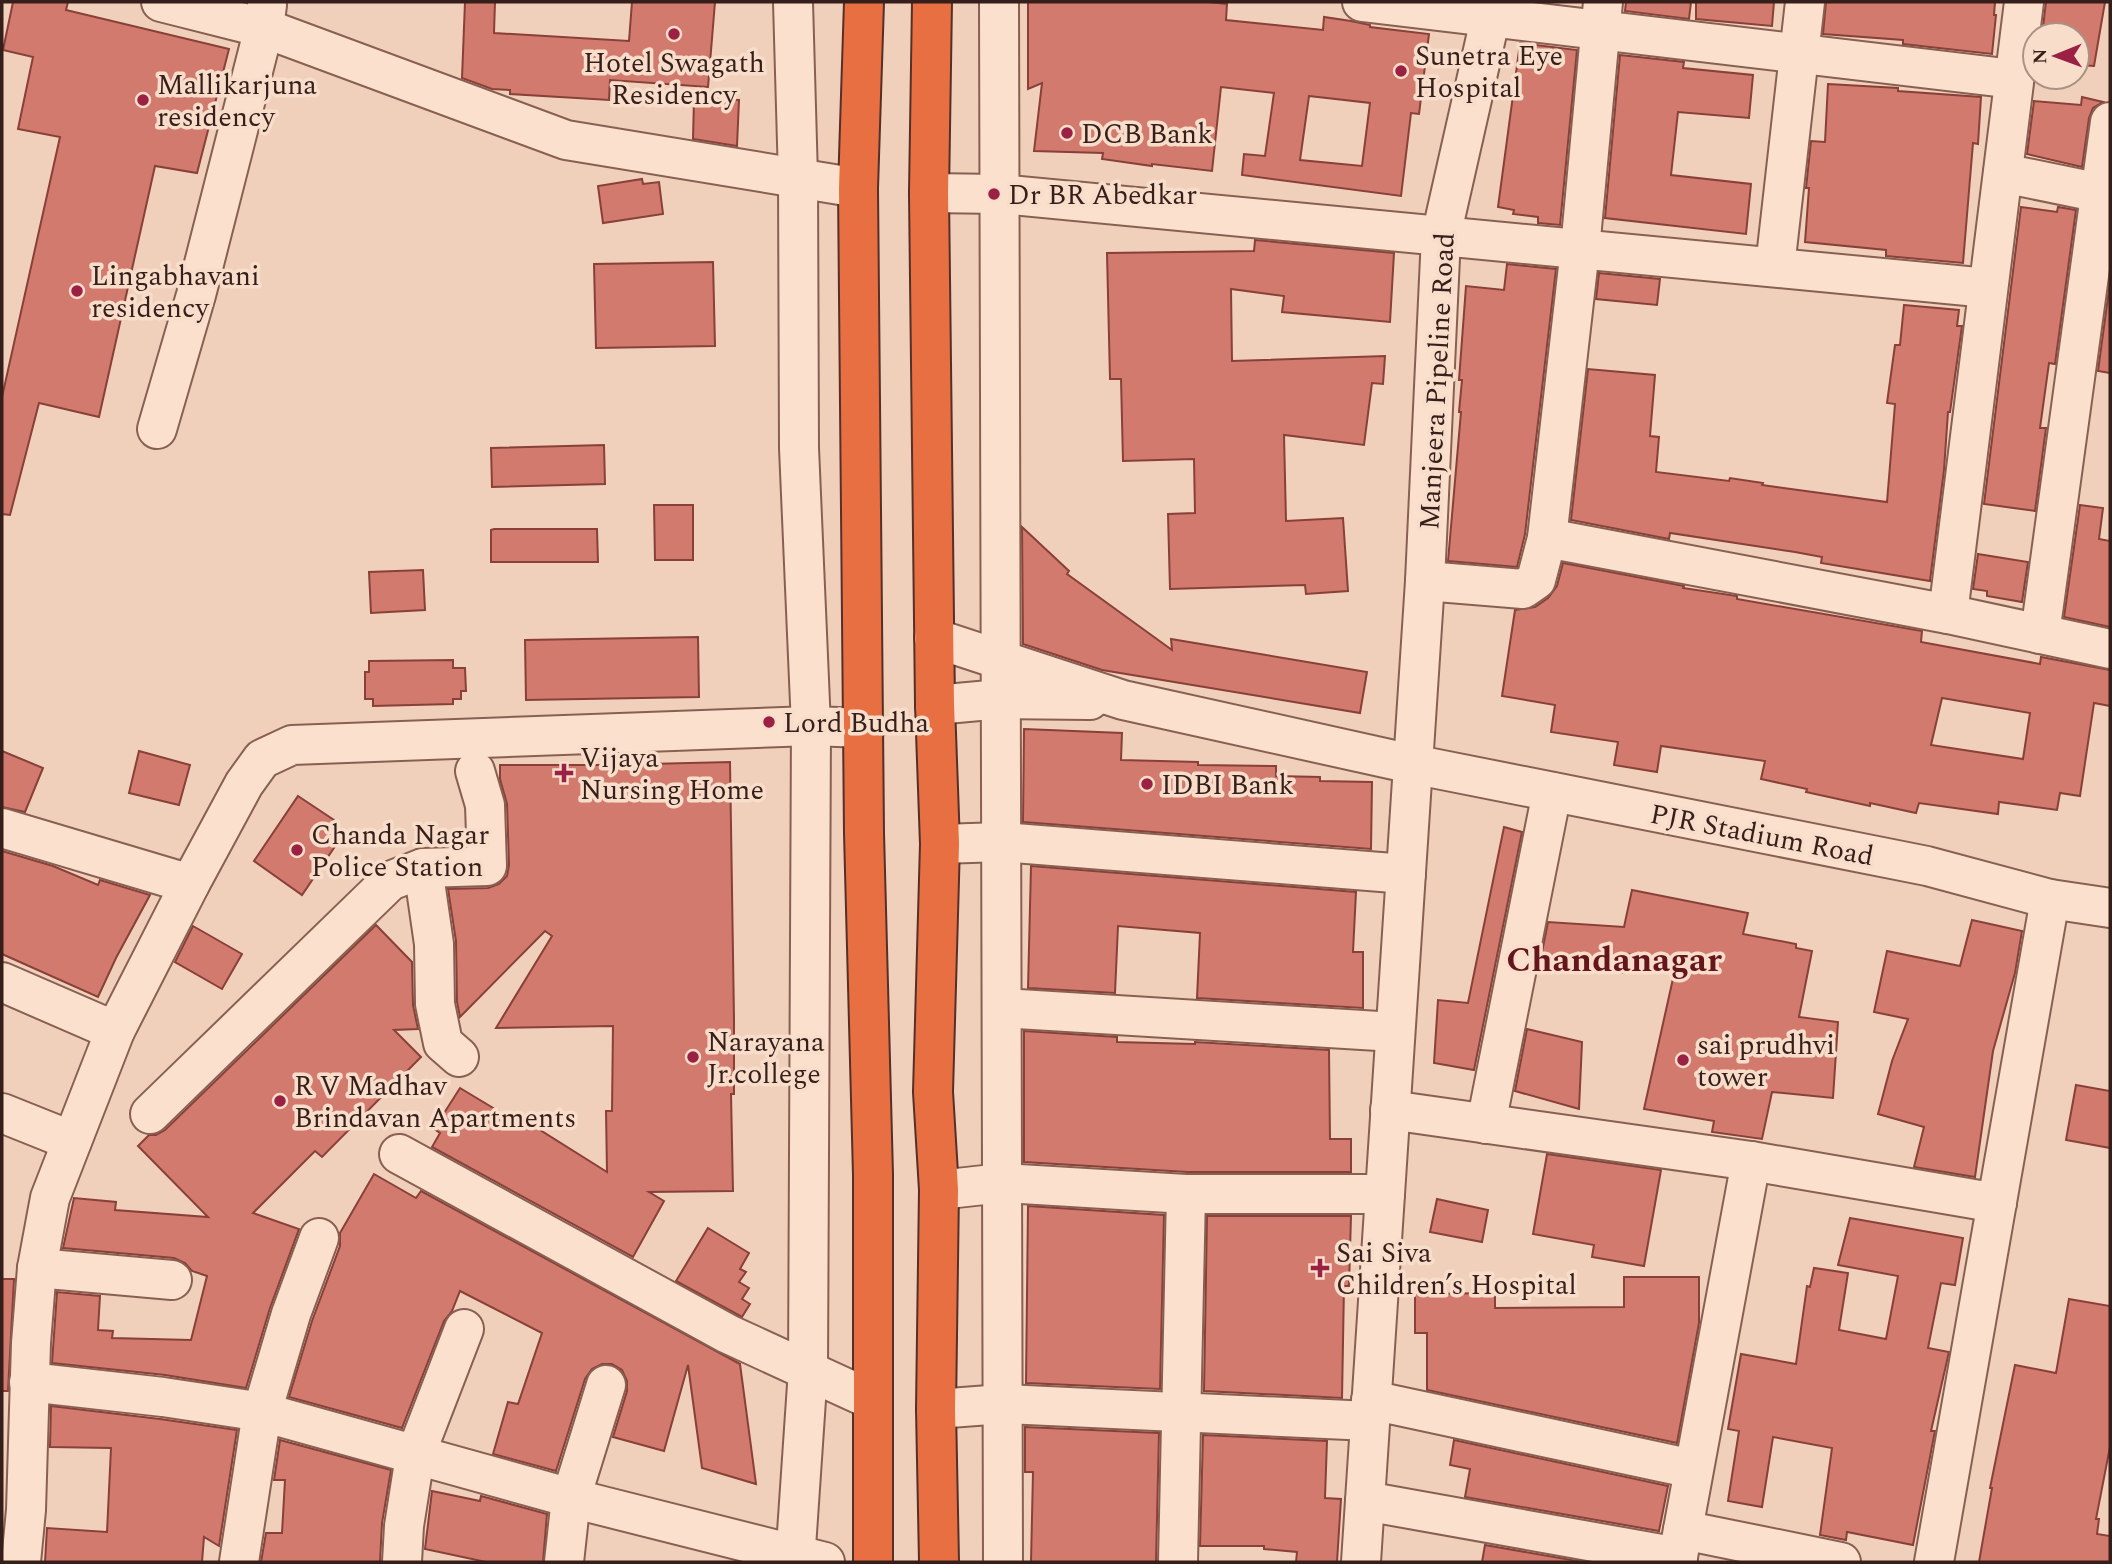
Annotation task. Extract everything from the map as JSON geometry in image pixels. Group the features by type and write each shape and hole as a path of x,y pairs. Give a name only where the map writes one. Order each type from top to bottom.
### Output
{"highway":[{"path":"864,2 858,188 864,833 872,1089 873,1562"},
{"path":"932,2 929,193 935,705 940,844 933,1092 939,1190 936,1409 939,1562"},
{"path":"872,1089 933,1092"}],"street":[{"path":"161,2 272,22 343,58 566,140 858,188"},
{"path":"29,1382 163,1397 262,1412 415,1456 805,1560 811,726 799,448 798,178 793,2"},
{"path":"999,2 1003,1562"},
{"path":"1362,2 1602,16 1799,54 2014,79"},
{"path":"1775,267 1805,2"},
{"path":"1948,614 2024,2"},
{"name":"Manjeera Pipeline Road","path":"1361,1562 1424,581 1441,236 1492,9"},
{"path":"1424,581 1523,589 1536,580 1546,538 1580,249 1602,16"},
{"path":"157,429 272,22"},
{"path":"2040,634 2106,194 2110,122"},
{"path":"2003,173 2106,194"},
{"path":"929,193 1000,194 1988,288"},
{"path":"1546,538 1948,614 2110,649"},
{"path":"934,638 1123,700"},
{"path":"935,705 1001,699 1123,700"},
{"name":"PJR Stadium Road","path":"1123,700 1412,764 1927,866 2050,899 2110,908"},
{"path":"21,1562 14,1510 29,1382 16,1341 37,1268 50,1198 115,1031 244,784 262,759 292,745 811,726 865,728"},
{"path":"150,1114 390,881 423,868 487,866 485,805 475,771"},
{"path":"1486,1124 1552,792"},
{"path":"2,828 190,884"},
{"path":"940,844 1002,842 1406,874"},
{"path":"423,868 434,944 435,1004 443,1043 458,1057"},
{"path":"1934,1562 2050,899"},
{"path":"2,982 115,1031"},
{"path":"1002,1008 1395,1032"},
{"path":"1390,1110 1751,1161 1997,1203"},
{"path":"2,1113 72,1141"},
{"path":"399,1154 728,1335 872,1400"},
{"path":"1679,1550 1751,1161"},
{"path":"939,1190 1002,1183 1186,1194 1385,1194"},
{"path":"1178,1562 1186,1194"},
{"path":"239,1562 262,1412 291,1314 319,1238"},
{"path":"37,1268 172,1280"},
{"path":"402,1562 404,1526 415,1456 464,1329"},
{"path":"564,1562 571,1498 606,1385"},
{"path":"936,1409 1003,1404 1182,1411 1371,1411 1693,1468"},
{"path":"1364,1502 1679,1550 1841,1562"}],"building":[{"path":"13,2 68,2 66,10 229,49 197,173 155,166 99,417 39,403 10,515 2,514 2,397 60,137 18,129 33,57 3,50"},
{"path":"465,2 495,2 494,33 629,41 632,2 715,2 708,87 610,80 609,100 510,94 510,90 492,89 462,78"},
{"path":"1028,2 1209,2 1227,4 1226,20 1323,30 1324,17 1370,27 1429,34 1419,114 1411,113 1401,196 1242,175 1244,154 1265,156 1274,93 1221,87 1212,171 1102,159 1103,153 1034,151 1042,83 1028,89","holes":["1309,96 1370,103 1362,166 1300,160"]},
{"path":"1626,2 1691,2 1689,19 1625,11"},
{"path":"1696,2 1774,2 1772,26 1696,19"},
{"path":"1826,2 1995,2 1992,54 1903,44 1903,40 1823,34"},
{"path":"2046,2 2105,2 2094,66 2091,66 2091,21 2044,21"},
{"path":"1520,43 1577,50 1560,225 1538,223 1538,217 1513,214 1514,210 1498,207"},
{"path":"1620,55 1684,62 1683,68 1753,75 1749,118 1678,112 1671,175 1751,184 1746,234 1605,218"},
{"path":"1828,84 1981,97 1978,144 1973,143 1963,263 1886,256 1886,250 1805,242 1809,188 1806,188 1811,141 1825,142"},
{"path":"2082,97 2103,102 2093,108 2089,118 2082,167 2027,154 2034,101 2081,105"},
{"path":"694,99 739,100 737,146 693,139"},
{"path":"642,179 643,184 659,182 663,214 603,223 598,186"},
{"path":"2021,207 2057,212 2058,207 2076,210 2055,364 2049,363 2040,428 2046,428 2035,511 1984,504"},
{"path":"1255,240 1394,253 1390,322 1282,312 1284,296 1231,289 1232,361 1385,356 1383,384 1372,383 1364,445 1284,435 1286,521 1343,518 1348,591 1306,594 1305,585 1170,589 1168,514 1195,513 1194,459 1123,461 1121,379 1110,379 1107,253 1254,251"},
{"path":"713,262 715,346 596,348 594,264"},
{"path":"1507,264 1556,269 1525,534 1517,567 1448,561 1461,412 1462,380 1459,380 1466,286 1504,290"},
{"path":"1599,273 1660,279 1657,305 1596,299"},
{"path":"2110,282 2110,373 2098,371"},
{"path":"1904,305 1959,310 1957,326 1962,326 1948,412 1944,470 1930,581 1821,563 1822,557 1795,552 1670,533 1669,539 1571,520 1588,369 1655,375 1650,436 1659,437 1656,472 1729,481 1730,478 1887,502 1895,404 1887,403 1895,345 1900,345"},
{"path":"604,445 605,484 492,487 491,448"},
{"path":"654,505 693,505 693,560 655,560"},
{"path":"2080,505 2103,508 2099,539 2110,541 2110,627 2064,617"},
{"path":"1022,527 1069,571 1067,574 1172,650 1171,639 1367,672 1360,713 1102,670 1023,644"},
{"path":"597,529 598,562 491,562 491,530"},
{"path":"1978,554 2028,562 2022,602 1987,596 1987,591 1973,589"},
{"path":"1563,563 1684,586 1683,588 1737,596 1737,599 1922,631 1921,642 2040,664 2041,657 2110,670 2110,706 2094,703 2080,796 2060,793 2057,810 1999,802 1998,814 1919,803 1916,813 1870,803 1870,806 1761,779 1765,761 1661,746 1657,772 1614,765 1618,742 1551,732 1555,705 1502,696 1515,610 1535,607 1548,598 1557,586","holes":["1942,698 2030,713 2023,759 1931,745"]},
{"path":"423,570 425,610 371,613 369,572"},
{"path":"698,637 699,697 526,700 525,640"},
{"path":"453,660 453,668 465,668 466,691 461,691 461,699 453,699 453,704 373,706 373,699 365,699 365,672 369,672 369,661"},
{"path":"1024,729 1122,733 1121,760 1276,766 1276,776 1320,777 1320,781 1372,782 1371,849 1023,822"},
{"path":"2,751 43,768 25,812 2,807"},
{"path":"139,751 190,765 179,805 129,793"},
{"path":"730,762 734,1019 734,1094 731,1094 733,1191 649,1192 664,1201 633,1257 432,1147 440,1133 434,1129 460,1088 513,1120 516,1115 607,1172 606,1111 612,1111 613,1026 496,1028 552,936 545,931 460,1017 457,1002 456,941 448,889 488,888 499,884 507,876 507,804 500,779 500,765"},
{"name":"Chanda Nagar Police Station","path":"298,796 334,820 327,830 340,839 302,895 254,861"},
{"path":"1504,827 1522,832 1474,1070 1434,1063 1438,1000 1468,1003"},
{"path":"2,851 53,866 98,885 100,880 150,895 98,997 2,954"},
{"path":"1031,866 1356,892 1353,952 1363,952 1363,1008 1197,998 1200,933 1118,926 1115,993 1028,988"},
{"path":"1632,890 1748,913 1743,934 1796,944 1796,948 1812,951 1799,1017 1838,1022 1833,1098 1772,1092 1762,1139 1712,1132 1714,1121 1644,1109 1674,974 1674,963 1628,954 1624,973 1541,957 1548,922 1624,927"},
{"path":"1972,920 2022,931 2015,973 1993,1051 1975,1177 1914,1167 1924,1127 1878,1114 1892,1061 1908,1019 1874,1012 1887,951 1960,966"},
{"path":"376,925 412,962 413,1005 418,1029 394,1030 421,1057 322,1157 315,1151 253,1213 299,1229 270,1308 246,1388 165,1375 52,1363 57,1292 100,1296 98,1330 113,1331 112,1338 191,1340 207,1276 192,1271 185,1263 174,1258 63,1248 74,1198 116,1202 115,1210 208,1217 138,1146 149,1135 165,1130"},
{"path":"193,926 242,954 222,989 175,962"},
{"path":"1527,1029 1582,1042 1579,1109 1515,1091"},
{"path":"1024,1031 1117,1037 1117,1042 1195,1042 1329,1050 1330,1139 1351,1139 1351,1172 1187,1172 1024,1162"},
{"path":"2076,1085 2110,1091 2110,1148 2066,1140"},
{"path":"1547,1154 1661,1170 1644,1266 1592,1257 1594,1245 1533,1234"},
{"path":"374,1174 416,1198 421,1191 740,1364 756,1484 702,1468 688,1365 664,1451 613,1437 627,1391 627,1381 622,1370 612,1364 602,1364 592,1369 585,1379 556,1471 493,1454 508,1402 518,1404 542,1333 460,1291 452,1311 444,1321 402,1428 289,1397 312,1321 340,1246 340,1233"},
{"path":"1437,1199 1488,1210 1482,1242 1430,1232"},
{"path":"1028,1206 1164,1215 1160,1389 1026,1383"},
{"path":"1207,1216 1351,1216 1349,1286 1344,1286 1342,1398 1204,1391"},
{"path":"1850,1218 1963,1238 1955,1285 1941,1283 1928,1348 1949,1352 1931,1431 1935,1431 1913,1545 1847,1532 1846,1540 1820,1535 1832,1448 1773,1437 1762,1507 1728,1501 1739,1431 1728,1429 1741,1354 1796,1364 1807,1286 1810,1287 1814,1268 1848,1273 1839,1330 1886,1339 1898,1276 1838,1265"},
{"path":"708,1228 749,1253 740,1269 746,1272 739,1282 749,1288 742,1299 750,1304 742,1317 676,1281"},
{"path":"1624,1277 1699,1277 1699,1323 1677,1443 1427,1390 1427,1333 1415,1333 1415,1294 1495,1293 1495,1308 1624,1307"},
{"path":"2,1279 14,1279 8,1391 2,1391"},
{"path":"2069,1299 2110,1306 2110,1447 2096,1519 2099,1519 2097,1534 2110,1536 2110,1562 1979,1562 1990,1488 2015,1365 2056,1373"},
{"path":"51,1406 237,1430 219,1546 204,1537 202,1562 45,1562 47,1528 107,1532 111,1448 50,1447"},
{"path":"1025,1427 1159,1433 1156,1562 1031,1562 1033,1472 1025,1472"},
{"path":"1203,1435 1327,1441 1325,1498 1341,1499 1337,1562 1296,1562 1297,1552 1264,1549 1264,1546 1200,1546"},
{"path":"280,1440 391,1470 382,1523 380,1562 261,1562 266,1533 282,1533 285,1480 274,1480"},
{"path":"1454,1440 1668,1486 1659,1531 1465,1497 1470,1469 1450,1465"},
{"path":"432,1491 480,1501 481,1496 547,1514 543,1562 486,1562 425,1549"},
{"path":"1485,1545 1583,1562 1482,1562"}],"place":[{"name":"Hotel Swagath Residency","path":"674,34"},
{"name":"Sunetra Eye Hospital","path":"1401,71"},
{"name":"Mallikarjuna residency","path":"143,100"},
{"name":"DCB Bank","path":"1067,133"},
{"name":"Dr BR Abedkar","path":"994,194"},
{"name":"Lingabhavani residency","path":"77,291"},
{"name":"Lord Budha","path":"769,722"},
{"name":"Vijaya Nursing Home","path":"564,773"},
{"name":"IDBI Bank","path":"1147,784"},
{"name":"Chanda Nagar Police Station","path":"297,850"},
{"name":"Narayana Jr.college","path":"693,1057"},
{"name":"sai prudhvi tower","path":"1683,1060"},
{"name":"R V Madhav Brindavan Apartments","path":"280,1101"},
{"name":"Sai Siva Children’s Hospital","path":"1320,1268"}],"district":[{"name":"Chandanagar","path":"1614,959"}]}
